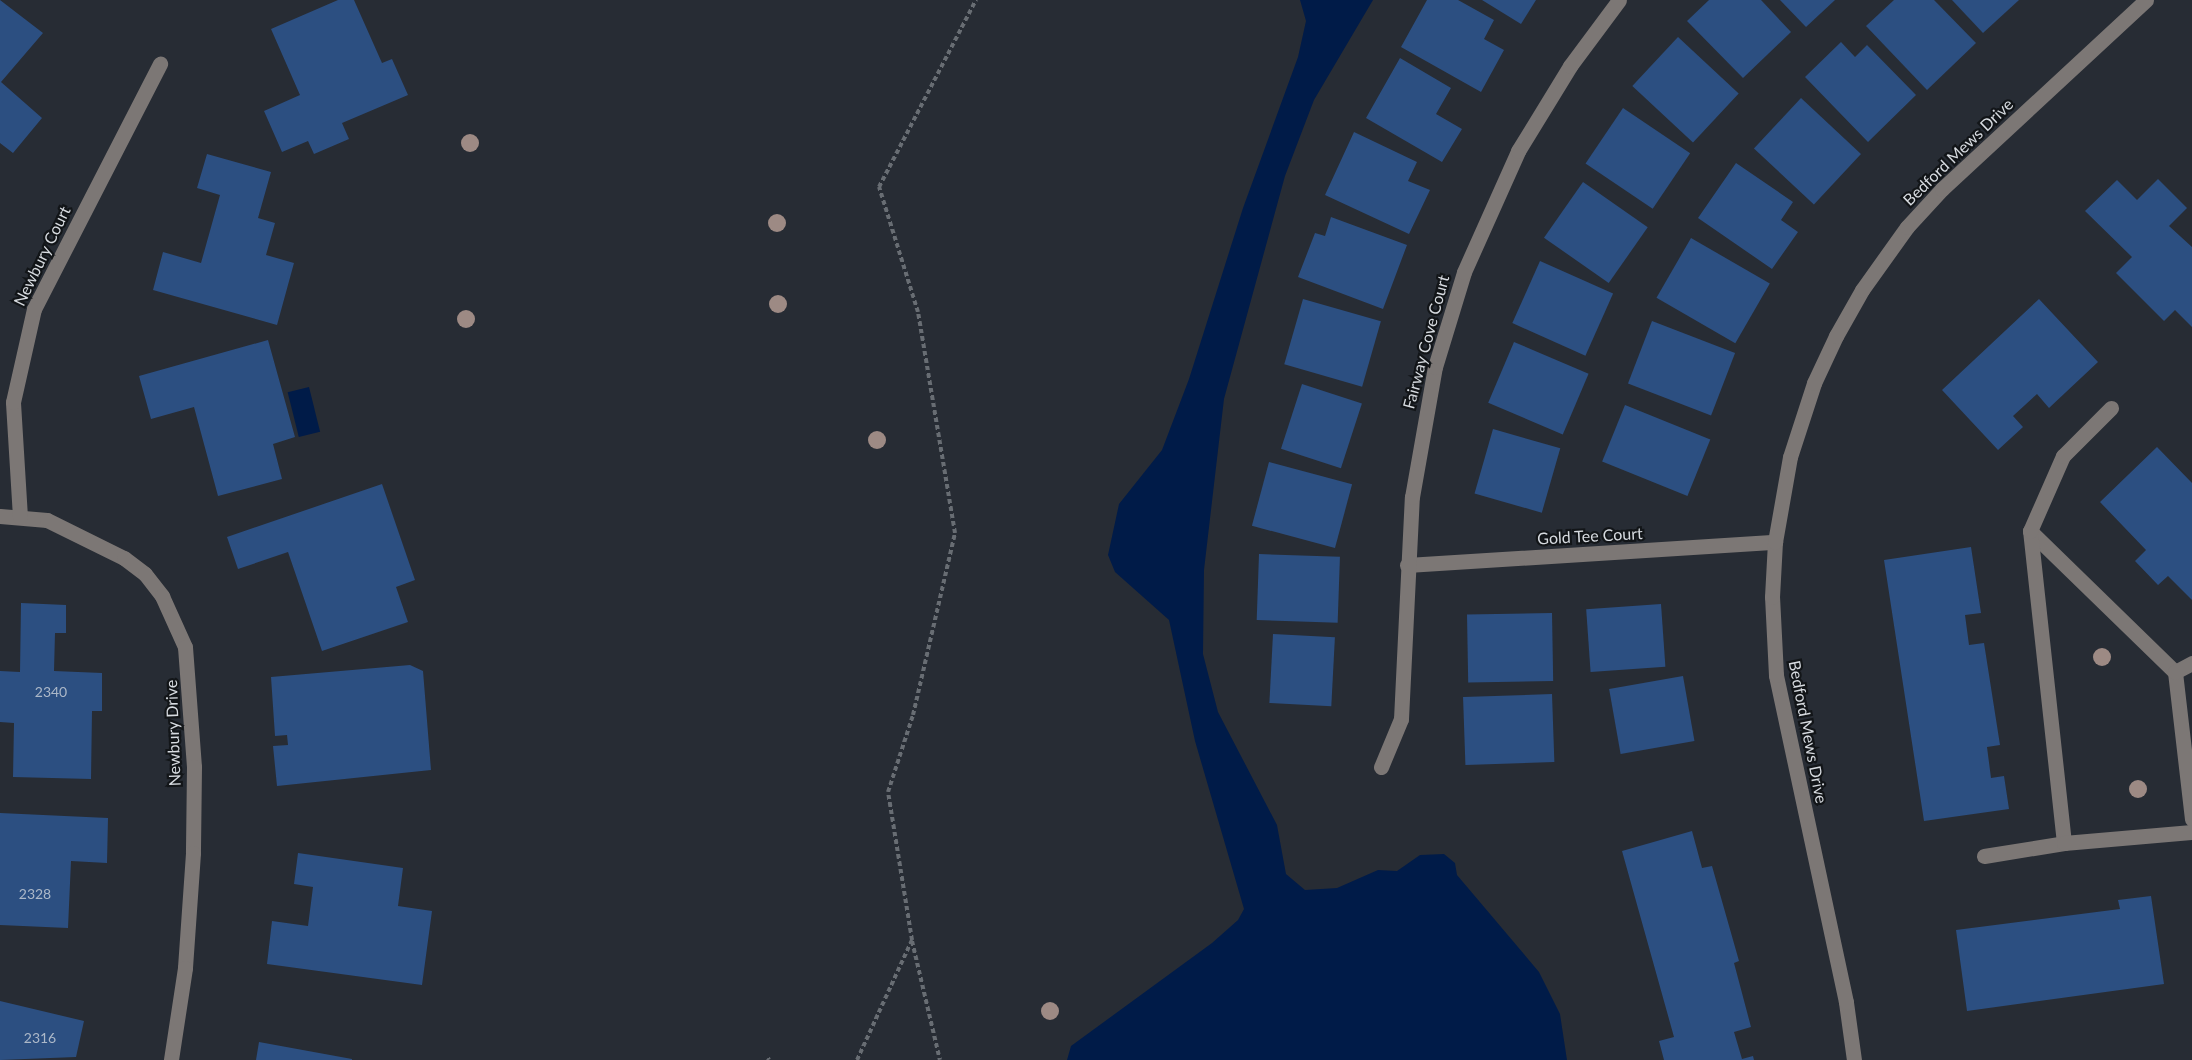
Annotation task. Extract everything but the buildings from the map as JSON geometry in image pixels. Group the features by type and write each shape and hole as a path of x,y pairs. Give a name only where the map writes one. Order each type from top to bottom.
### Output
{"street":[{"name":"Fairway Cove Court","path":"1381,767 1401,719 1407,565 1421,431 1435,367 1464,272 1518,151 1569,66 1619,0"},
{"name":"Bedford Mews Drive","path":"1854,1060 1846,1002 1776,675 1772,597 1775,542 1790,457 1814,382 1862,290 1907,227 1942,189 2146,0"},
{"name":"Newbury Court","path":"20,517 13,402 34,309 160,64"},
{"path":"2064,843 2030,531 2063,456 2111,408"},
{"name":"Newbury Drive","path":"0,516 47,519 71,530 145,574 167,604 185,647 194,767 193,853 185,968 171,1060"},
{"path":"2030,531 2175,672 2192,819"},
{"name":"Gold Tee Court","path":"1407,565 1775,542"},
{"path":"2175,672 2192,663"},
{"path":"1984,856 2064,843 2192,832"}],"path":[{"path":"940,1060 912,940 888,792 913,715 955,533 918,312 879,187 976,0"},
{"path":"857,1060 912,940"}],"water":[{"path":"1300,0 1373,0 1314,100 1285,176 1224,399 1204,570 1203,654 1218,712 1277,825 1286,874 1305,890 1337,888 1378,870 1397,871 1420,855 1444,854 1455,863 1457,875 1539,972 1560,1014 1567,1060 1067,1060 1071,1046 1212,943 1238,920 1244,909 1195,741 1169,620 1115,572 1108,555 1119,504 1162,450 1189,379 1243,208 1298,57 1306,21"},
{"path":"309,387 320,432 299,437 288,392"}]}
